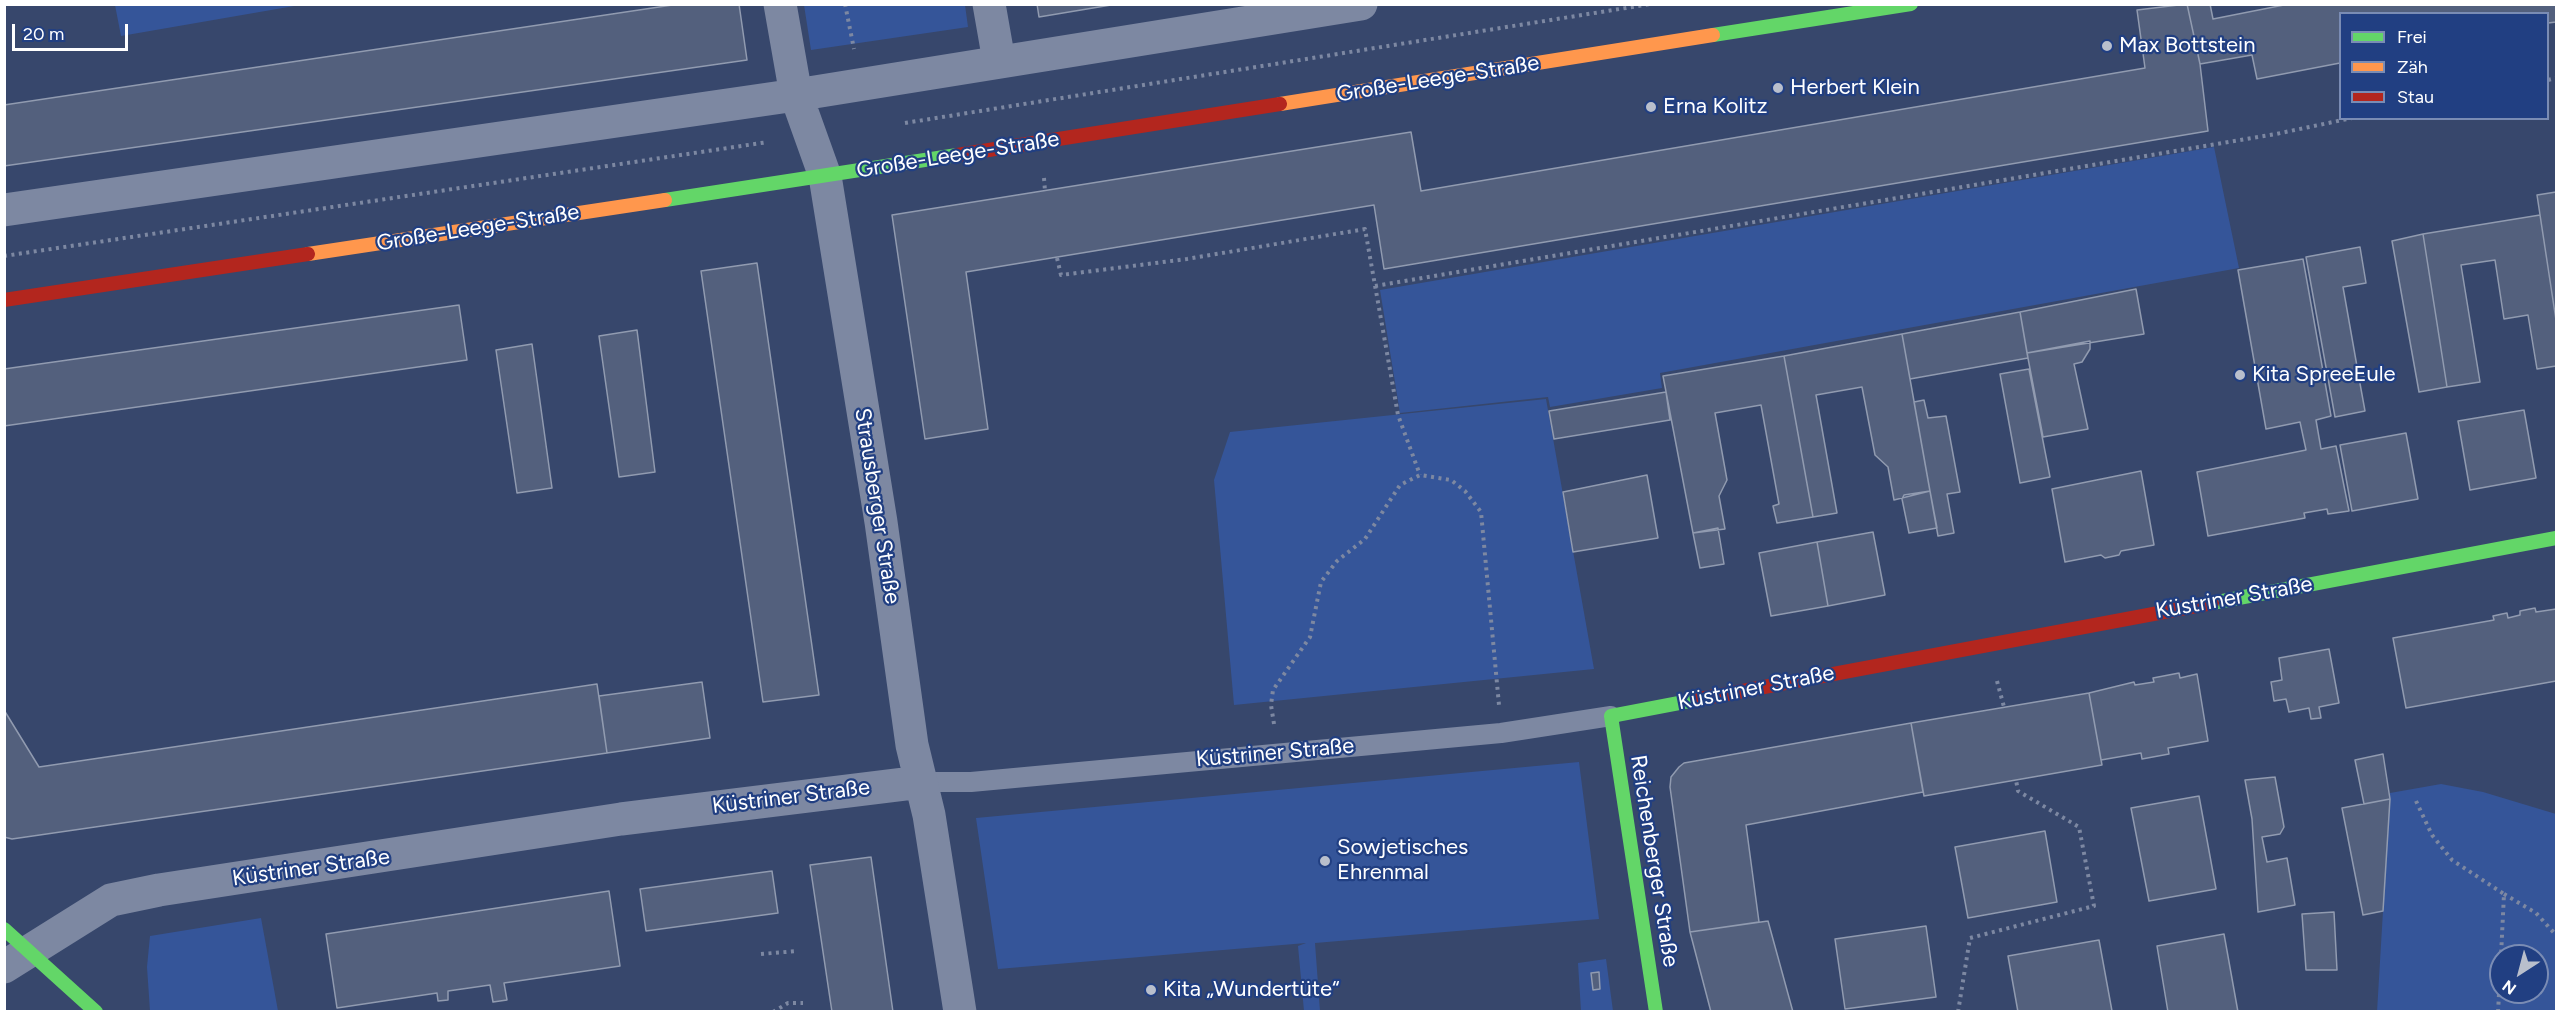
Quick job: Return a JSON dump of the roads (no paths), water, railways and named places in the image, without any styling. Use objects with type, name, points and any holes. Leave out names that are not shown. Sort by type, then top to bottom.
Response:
[{"type":"street","name":"Strausberger Straße","points":[[780,4],[796,95],[825,176],[881,522],[912,745],[929,815],[960,1011]]},
{"type":"street","points":[[989,4],[999,61]]},
{"type":"street","points":[[4,210],[796,95],[1361,4]]},
{"type":"street","name":"Große-Leege-Straße","points":[[4,300],[825,176],[1911,4]]},
{"type":"street","name":"Küstriner Straße","points":[[1611,716],[2556,538]]},
{"type":"street","name":"Reichenberger Straße","points":[[1611,716],[1656,1011]]},
{"type":"street","name":"Küstriner Straße","points":[[17,959],[111,900],[159,890],[621,819],[921,782]]},
{"type":"street","points":[[4,929],[17,959],[96,1011]]},
{"type":"lane","name":"Küstriner Straße","points":[[921,782],[971,782],[1501,733],[1611,716]]},
{"type":"place","name":"Max Bottstein","points":[[2107,46]]},
{"type":"place","name":"Herbert Klein","points":[[1778,88]]},
{"type":"place","name":"Erna Kolitz","points":[[1651,107]]},
{"type":"place","name":"Kita SpreeEule","points":[[2240,375]]},
{"type":"place","name":"Sowjetisches Ehrenmal","points":[[1325,861]]},
{"type":"place","name":"Kita „Wundertüte“","points":[[1151,990]]}]
